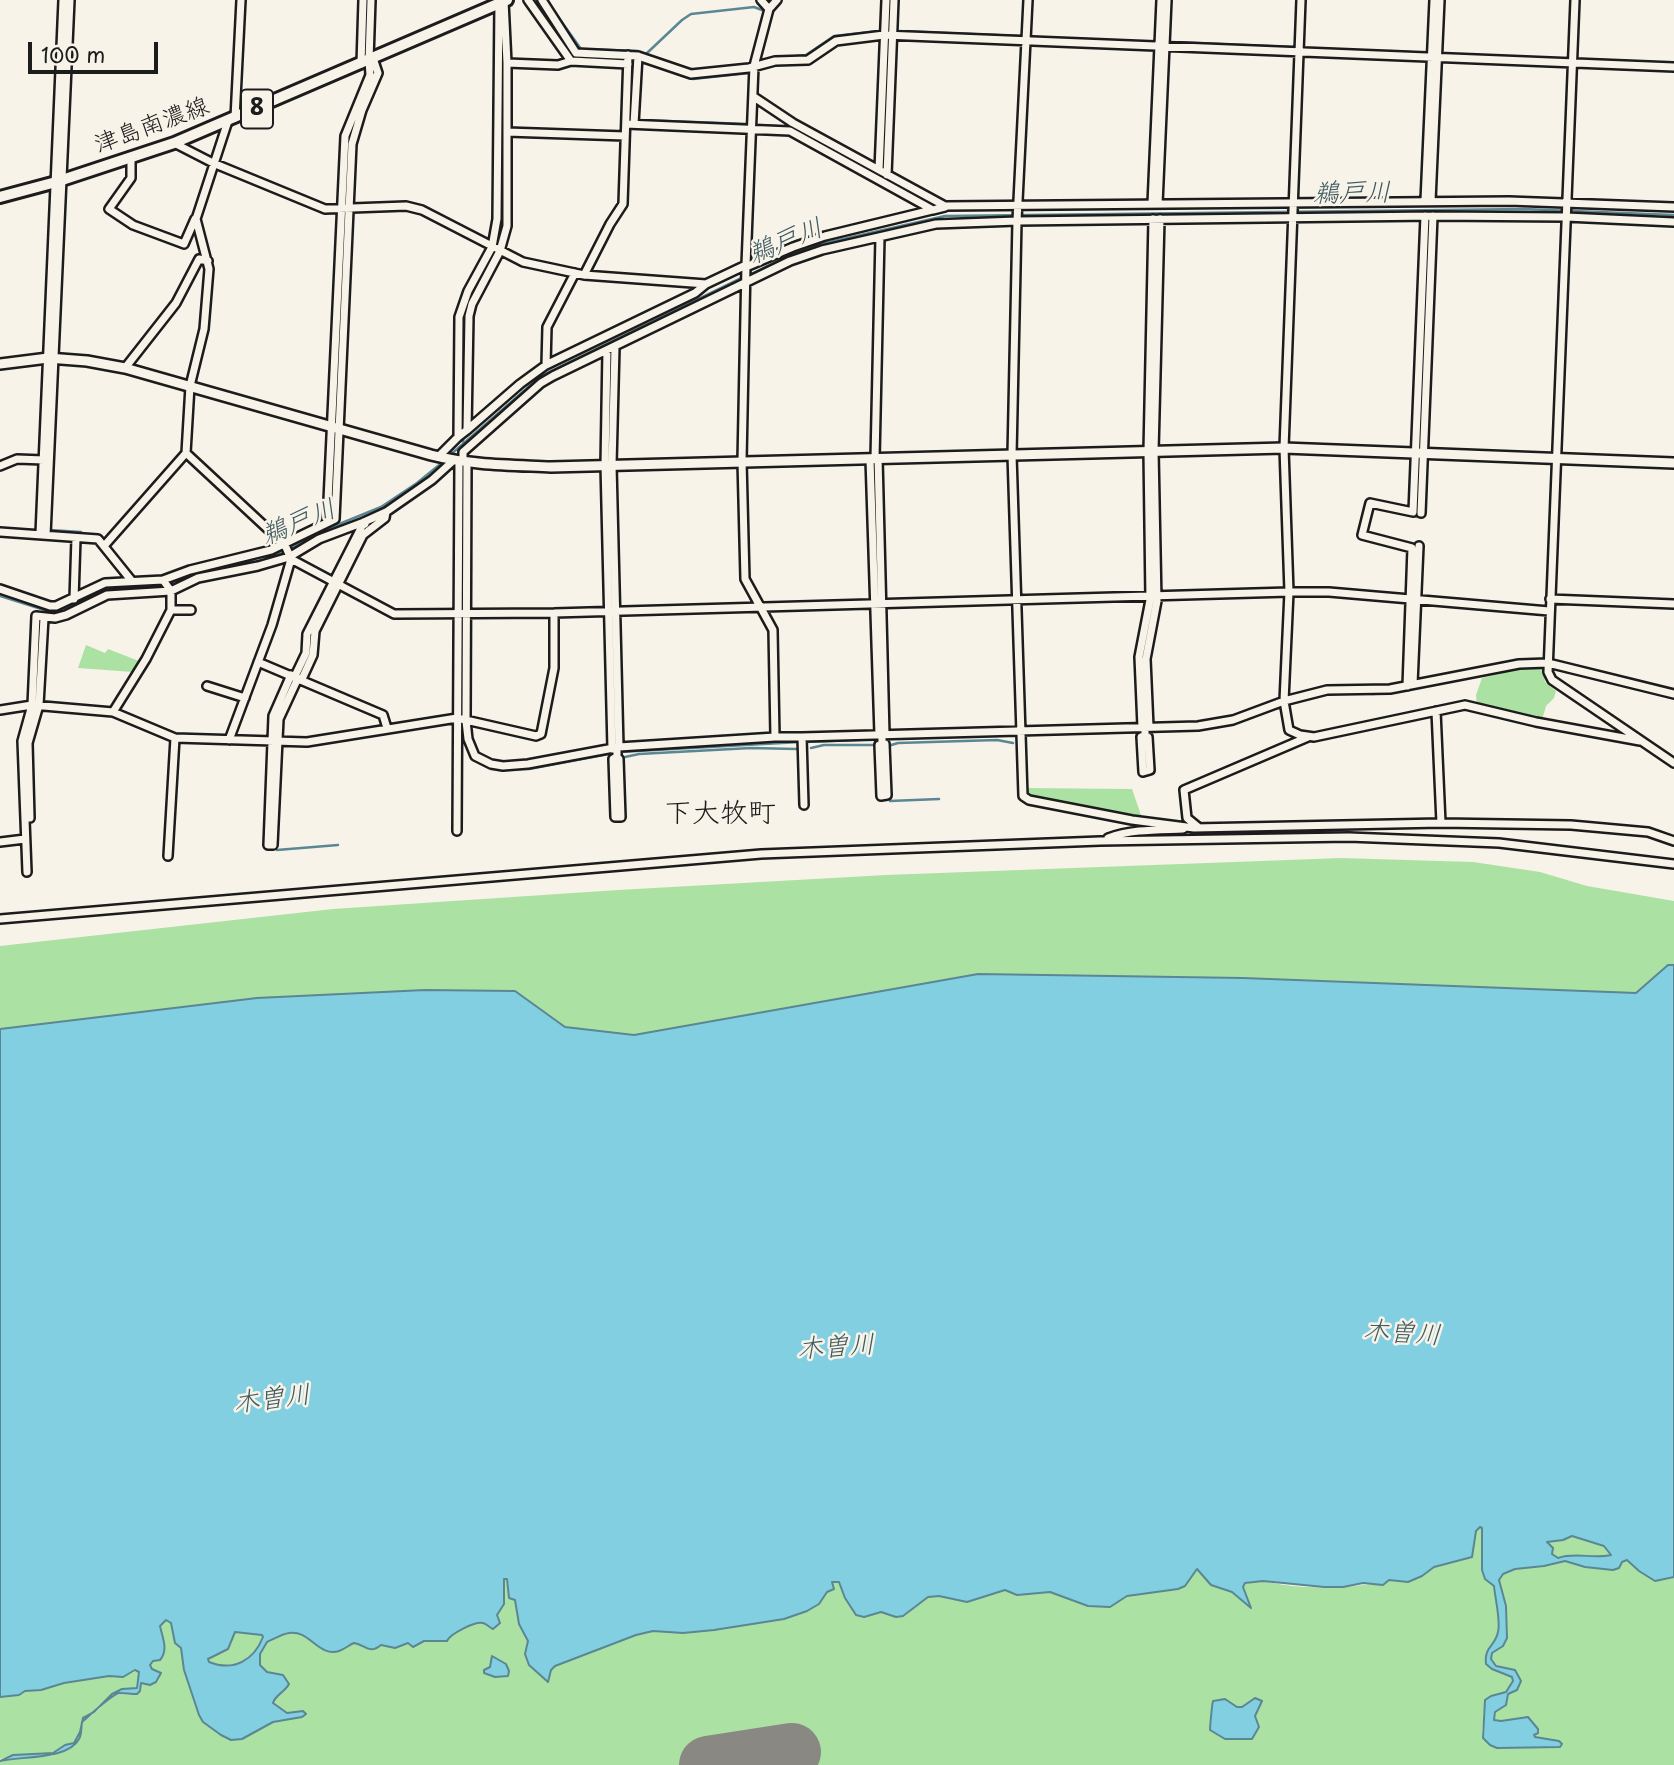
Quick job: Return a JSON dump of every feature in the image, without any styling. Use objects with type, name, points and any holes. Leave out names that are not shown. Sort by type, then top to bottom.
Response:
[{"type":"main road","name":"津島南濃線","points":[[0,197],[59,181],[174,143],[501,1]]},
{"type":"street","points":[[59,181],[63,0]]},
{"type":"street","points":[[43,535],[70,0]]},
{"type":"street","points":[[131,158],[131,178],[108,209],[133,225],[184,244],[196,219],[212,163],[232,120],[241,0]]},
{"type":"street","points":[[0,589],[50,606],[63,604],[105,583],[131,580],[167,585],[190,570],[288,553],[327,522],[335,429],[346,209],[345,136],[370,75],[363,0]]},
{"type":"street","points":[[368,61],[371,0]]},
{"type":"street","points":[[527,0],[571,61]]},
{"type":"street","points":[[542,0],[576,53],[638,56],[691,74],[775,61],[808,60],[836,41],[888,35],[1674,67]]},
{"type":"street","points":[[761,0],[769,9]]},
{"type":"street","points":[[775,737],[773,630],[745,579],[742,461],[754,66],[769,9],[777,0]]},
{"type":"street","points":[[886,0],[887,175]]},
{"type":"street","points":[[880,170],[888,35],[894,0]]},
{"type":"street","points":[[1028,0],[1017,219],[1012,455],[1021,789],[1023,796],[1029,800],[1132,820],[1198,828]]},
{"type":"street","points":[[1161,0],[1162,46]]},
{"type":"street","points":[[1155,204],[1162,46],[1167,0]]},
{"type":"street","points":[[1301,0],[1284,448],[1289,592],[1284,701],[1289,730],[1308,737]]},
{"type":"street","points":[[1428,201],[1434,0]]},
{"type":"street","points":[[1434,57],[1440,0]]},
{"type":"street","points":[[1574,0],[1548,672],[1552,680],[1674,763]]},
{"type":"street","points":[[467,430],[469,316],[472,304],[500,251],[506,226],[507,63],[501,1]]},
{"type":"street","points":[[458,437],[459,317],[468,291],[492,247],[496,219],[501,1]]},
{"type":"street","points":[[584,275],[623,204],[625,136],[630,124],[628,55]]},
{"type":"street","points":[[630,113],[638,56]]},
{"type":"street","points":[[507,63],[558,65],[571,61],[628,64]]},
{"type":"street","points":[[754,97],[793,123],[945,206]]},
{"type":"street","points":[[630,124],[790,131],[933,210]]},
{"type":"street","points":[[507,132],[625,136]]},
{"type":"street","points":[[174,143],[212,163],[325,209],[414,207],[523,262],[584,275],[706,284]]},
{"type":"street","points":[[439,457],[458,437],[546,365],[695,293],[706,284],[825,236],[945,206],[1428,201],[1674,207]]},
{"type":"street","points":[[1674,222],[1566,216],[1292,216],[1017,219],[936,224],[822,250],[790,261],[611,348],[541,383],[463,452],[459,461],[466,720],[471,749],[475,756],[491,764],[528,764],[616,748],[775,737],[1219,723],[1327,690],[1373,691],[1519,663],[1548,663],[1674,694]]},
{"type":"street","points":[[1421,513],[1420,452],[1429,216]]},
{"type":"street","points":[[104,546],[186,453],[190,387],[204,329],[208,261],[196,219]]},
{"type":"street","points":[[1145,736],[1146,659],[1154,597],[1151,451],[1156,219]]},
{"type":"street","points":[[880,237],[874,458],[882,735],[882,744],[879,745],[881,796],[887,795],[885,744],[882,744]]},
{"type":"street","points":[[125,368],[176,303],[200,259],[208,261]]},
{"type":"street","points":[[546,365],[547,327],[575,273]]},
{"type":"street","points":[[611,348],[609,465],[612,611],[621,817],[615,817],[613,759],[617,757]]},
{"type":"street","points":[[43,535],[44,460],[51,358]]},
{"type":"street","points":[[0,364],[51,358],[125,368],[439,457],[459,461],[542,466],[1284,448],[1674,463]]},
{"type":"street","points":[[1410,685],[1412,548],[1362,535],[1370,503],[1413,512],[1420,452]]},
{"type":"street","points":[[186,453],[288,553],[336,584],[394,614],[612,611],[1289,592],[1549,611]]},
{"type":"street","points":[[0,466],[17,459],[44,460]]},
{"type":"street","points":[[30,818],[28,743],[35,705],[44,618],[66,615],[107,595],[258,566],[386,512],[459,461]]},
{"type":"street","points":[[275,741],[268,845],[273,845],[275,741],[273,716],[297,677],[306,653],[307,634],[363,535],[385,518],[386,512]]},
{"type":"street","points":[[364,522],[369,530]]},
{"type":"street","points":[[336,584],[364,522]]},
{"type":"street","points":[[0,532],[99,540],[131,580]]},
{"type":"street","points":[[74,599],[76,538]]},
{"type":"street","points":[[1413,600],[1419,546]]},
{"type":"street","points":[[229,740],[272,625],[288,553]]},
{"type":"street","points":[[113,712],[146,659],[171,610],[167,585]]},
{"type":"street","points":[[1550,599],[1674,604]]},
{"type":"street","points":[[171,610],[191,610]]},
{"type":"street","points":[[0,710],[35,705],[113,712],[175,738],[307,742],[457,718],[536,736],[541,734],[554,668],[554,612]]},
{"type":"street","points":[[457,831],[457,718],[462,614]]},
{"type":"street","points":[[258,662],[383,715],[387,728]]},
{"type":"street","points":[[207,686],[245,698]]},
{"type":"street","points":[[27,872],[22,741],[35,705]]},
{"type":"street","points":[[1198,828],[1187,818],[1184,790],[1308,737],[1465,705],[1536,722],[1640,741]]},
{"type":"street","points":[[1436,711],[1441,824]]},
{"type":"street","points":[[802,737],[804,805]]},
{"type":"street","points":[[168,856],[175,738]]},
{"type":"street","points":[[1100,841],[1120,833],[1198,828],[1441,824],[1571,825],[1647,832],[1674,841]]},
{"type":"street","points":[[0,919],[761,855],[1100,841],[1362,838],[1499,843],[1674,864]]},
{"type":"street","points":[[0,842],[24,839]]},
{"type":"green space","points":[[86,645],[105,653],[108,649],[139,661],[133,672],[78,668]]},
{"type":"green space","points":[[1540,667],[1543,669],[1545,682],[1556,691],[1554,698],[1546,706],[1542,720],[1477,705],[1476,695],[1482,678]]},
{"type":"green space","points":[[1025,788],[1132,789],[1142,818],[1033,800],[1027,796]]},
{"type":"green space","points":[[1341,858],[1473,862],[1540,872],[1587,886],[1674,901],[1674,965],[1667,965],[1636,993],[1243,978],[977,974],[634,1035],[565,1027],[515,991],[425,990],[257,998],[0,1029],[0,946],[333,909],[618,890],[886,875]]},
{"type":"green space","points":[[1482,1528],[1482,1570],[1485,1579],[1494,1586],[1499,1622],[1497,1637],[1487,1654],[1486,1664],[1512,1677],[1513,1681],[1506,1692],[1485,1700],[1482,1733],[1487,1743],[1497,1748],[1557,1748],[1562,1744],[1559,1741],[1535,1737],[1539,1731],[1528,1717],[1494,1720],[1496,1711],[1506,1705],[1508,1694],[1517,1690],[1521,1681],[1515,1670],[1496,1666],[1491,1659],[1492,1653],[1503,1646],[1507,1638],[1506,1606],[1499,1580],[1503,1574],[1515,1569],[1565,1561],[1585,1567],[1613,1570],[1627,1560],[1655,1581],[1674,1577],[1674,1765],[0,1765],[0,1761],[23,1757],[52,1756],[72,1745],[52,1753],[0,1759],[0,1697],[19,1695],[25,1691],[41,1690],[64,1683],[109,1676],[123,1677],[139,1670],[137,1688],[112,1696],[83,1718],[81,1725],[111,1697],[137,1694],[141,1683],[152,1685],[158,1681],[161,1673],[150,1665],[153,1661],[160,1660],[164,1652],[160,1625],[166,1620],[171,1623],[175,1643],[181,1648],[184,1670],[199,1715],[203,1722],[231,1740],[242,1739],[273,1722],[306,1714],[303,1711],[287,1713],[273,1703],[289,1684],[283,1675],[267,1672],[260,1665],[260,1654],[267,1642],[284,1634],[294,1633],[333,1652],[354,1643],[373,1649],[381,1645],[395,1648],[408,1643],[413,1647],[424,1641],[447,1641],[458,1632],[479,1623],[493,1629],[500,1623],[497,1615],[504,1604],[503,1579],[507,1579],[509,1598],[515,1600],[519,1624],[528,1641],[525,1654],[529,1665],[547,1682],[555,1666],[636,1635],[653,1631],[683,1633],[714,1630],[784,1619],[807,1611],[819,1604],[827,1592],[834,1589],[832,1582],[839,1582],[856,1615],[864,1617],[881,1612],[896,1617],[904,1616],[928,1597],[939,1596],[967,1602],[1005,1590],[1017,1595],[1050,1592],[1088,1606],[1110,1607],[1127,1596],[1185,1586],[1197,1569],[1211,1585],[1232,1592],[1250,1607],[1242,1587],[1254,1582],[1345,1587],[1383,1585],[1389,1580],[1408,1582],[1434,1567],[1472,1557],[1476,1531]],"holes":[[[493,1656],[506,1664],[509,1671],[506,1677],[484,1673],[484,1670],[490,1667]],[[1255,1698],[1262,1701],[1255,1716],[1259,1728],[1252,1739],[1225,1739],[1210,1730],[1213,1700],[1225,1699],[1236,1707],[1242,1707]]]},
{"type":"green space","points":[[1572,1536],[1604,1546],[1611,1555],[1558,1558],[1551,1554],[1553,1548],[1547,1542]]},
{"type":"green space","points":[[235,1632],[263,1637],[254,1652],[242,1662],[227,1666],[209,1662],[208,1660],[231,1643]]},
{"type":"water","name":"木曽川","points":[[1668,965],[1674,965],[1674,1577],[1655,1581],[1627,1560],[1613,1570],[1585,1567],[1565,1561],[1515,1569],[1503,1574],[1499,1580],[1506,1606],[1507,1638],[1503,1646],[1492,1653],[1491,1659],[1496,1666],[1515,1670],[1521,1681],[1517,1690],[1508,1694],[1506,1705],[1495,1712],[1494,1720],[1528,1717],[1538,1729],[1535,1737],[1559,1741],[1562,1744],[1560,1747],[1497,1748],[1483,1738],[1485,1700],[1506,1692],[1513,1681],[1512,1677],[1486,1664],[1488,1650],[1497,1637],[1499,1622],[1494,1586],[1485,1579],[1482,1570],[1480,1527],[1476,1531],[1472,1557],[1434,1567],[1408,1582],[1389,1580],[1383,1585],[1363,1583],[1343,1587],[1263,1581],[1245,1583],[1243,1587],[1251,1608],[1232,1592],[1211,1585],[1197,1569],[1185,1586],[1127,1596],[1110,1607],[1088,1606],[1050,1592],[1017,1595],[1005,1590],[967,1602],[939,1596],[928,1597],[903,1616],[896,1617],[881,1612],[864,1617],[856,1615],[839,1582],[832,1582],[834,1589],[827,1592],[819,1604],[807,1611],[784,1619],[714,1630],[683,1633],[653,1631],[636,1635],[555,1666],[548,1682],[529,1665],[525,1654],[528,1641],[519,1624],[515,1600],[509,1598],[507,1579],[504,1579],[504,1604],[497,1615],[500,1623],[493,1629],[479,1623],[458,1632],[447,1641],[424,1641],[413,1647],[408,1643],[395,1648],[381,1645],[373,1649],[354,1643],[332,1652],[296,1633],[284,1634],[267,1642],[260,1654],[260,1665],[267,1672],[283,1675],[289,1684],[273,1703],[287,1713],[303,1711],[306,1714],[273,1722],[242,1739],[231,1740],[203,1722],[199,1715],[184,1670],[181,1648],[175,1643],[171,1623],[166,1620],[160,1626],[164,1643],[163,1656],[150,1665],[161,1673],[156,1682],[150,1685],[141,1683],[137,1694],[119,1693],[99,1707],[112,1694],[122,1689],[137,1688],[139,1672],[135,1670],[123,1677],[109,1676],[64,1683],[41,1690],[25,1691],[19,1695],[0,1697],[0,1029],[257,998],[425,990],[515,991],[565,1027],[634,1035],[978,974],[1243,978],[1636,993]],"holes":[[[1572,1536],[1604,1546],[1611,1555],[1558,1558],[1552,1554],[1553,1548],[1547,1542]],[[235,1632],[263,1637],[249,1658],[242,1662],[227,1666],[209,1662],[208,1659],[228,1649]]]},
{"type":"water","points":[[492,1656],[506,1664],[508,1676],[495,1677],[484,1673],[484,1670],[490,1667]]},
{"type":"water","points":[[1255,1698],[1262,1701],[1255,1716],[1259,1727],[1252,1739],[1225,1739],[1210,1730],[1213,1701],[1225,1699],[1237,1707],[1242,1707]]},
{"type":"water","points":[[82,1724],[79,1739],[65,1751],[43,1756],[0,1761],[13,1755],[53,1753],[74,1743]]},
{"type":"waterway","points":[[365,55],[367,0]]},
{"type":"waterway","points":[[534,0],[577,59]]},
{"type":"waterway","points":[[546,0],[581,49],[638,51]]},
{"type":"waterway","points":[[1569,56],[1571,0]]},
{"type":"waterway","points":[[646,54],[691,14],[754,7],[762,10]]},
{"type":"waterway","points":[[763,60],[806,55],[834,36],[880,31]]},
{"type":"waterway","points":[[898,31],[1020,36]]},
{"type":"waterway","points":[[1033,37],[1152,42]]},
{"type":"waterway","points":[[1171,42],[1296,45]]},
{"type":"waterway","points":[[1306,48],[1378,51]]},
{"type":"waterway","points":[[1390,51],[1426,53]]},
{"type":"waterway","points":[[503,54],[504,99]]},
{"type":"waterway","points":[[631,109],[633,61]]},
{"type":"waterway","points":[[644,62],[693,79],[749,73]]},
{"type":"waterway","points":[[884,169],[886,119]]},
{"type":"waterway","points":[[348,147],[355,120]]},
{"type":"waterway","points":[[638,120],[748,124]]},
{"type":"waterway","points":[[759,125],[790,127],[872,171]]},
{"type":"waterway","points":[[497,246],[504,176]]},
{"type":"waterway","points":[[881,176],[934,206]]},
{"type":"waterway","name":"鵜戸川","points":[[749,275],[792,254],[821,244],[945,216],[1524,209],[1674,215]]},
{"type":"waterway","points":[[1420,445],[1429,220]]},
{"type":"waterway","points":[[467,310],[495,252]]},
{"type":"waterway","name":"鵜戸川","points":[[449,456],[541,376],[743,277]]},
{"type":"waterway","points":[[463,428],[466,316]]},
{"type":"waterway","points":[[336,421],[339,347]]},
{"type":"waterway","points":[[738,455],[739,430]]},
{"type":"waterway","points":[[334,465],[335,436]]},
{"type":"waterway","name":"鵜戸川","points":[[463,439],[463,450]]},
{"type":"waterway","points":[[1401,513],[1417,517],[1419,460]]},
{"type":"waterway","name":"鵜戸川","points":[[0,596],[54,613],[106,590],[164,587],[196,573],[283,552],[332,527],[381,507],[444,461]]},
{"type":"waterway","points":[[738,469],[740,499]]},
{"type":"waterway","points":[[462,611],[463,470]]},
{"type":"waterway","points":[[50,530],[81,532],[81,535]]},
{"type":"waterway","points":[[78,579],[80,544]]},
{"type":"waterway","points":[[747,589],[752,602]]},
{"type":"waterway","points":[[758,611],[769,632],[770,646]]},
{"type":"waterway","points":[[462,618],[462,717]]},
{"type":"waterway","points":[[37,682],[40,620]]},
{"type":"waterway","points":[[310,646],[312,632]]},
{"type":"waterway","points":[[770,655],[771,702]]},
{"type":"waterway","points":[[302,669],[309,656]]},
{"type":"waterway","points":[[1553,668],[1587,676]]},
{"type":"waterway","points":[[1349,693],[1388,692]]},
{"type":"waterway","points":[[1321,695],[1339,693]]},
{"type":"waterway","points":[[1237,722],[1280,707]]},
{"type":"waterway","points":[[771,709],[771,730]]},
{"type":"waterway","points":[[0,714],[27,710]]},
{"type":"waterway","points":[[462,724],[464,742],[472,756]]},
{"type":"waterway","points":[[1209,728],[1227,724]]},
{"type":"waterway","points":[[1147,731],[1171,730]]},
{"type":"waterway","points":[[1023,735],[1142,732]]},
{"type":"waterway","points":[[884,739],[1017,735]]},
{"type":"waterway","points":[[805,742],[879,739]]},
{"type":"waterway","points":[[888,746],[898,743],[997,740],[1013,743]]},
{"type":"waterway","points":[[619,752],[800,742]]},
{"type":"waterway","points":[[811,748],[824,745],[873,745]]},
{"type":"waterway","points":[[625,757],[751,748],[796,749]]},
{"type":"waterway","points":[[504,769],[529,769],[614,753]]},
{"type":"waterway","points":[[890,801],[939,799]]},
{"type":"waterway","points":[[277,850],[338,845]]},
{"type":"runway","points":[[708,1765],[792,1752]]},
{"type":"district","name":"下大牧町","points":[[720,814]]}]
